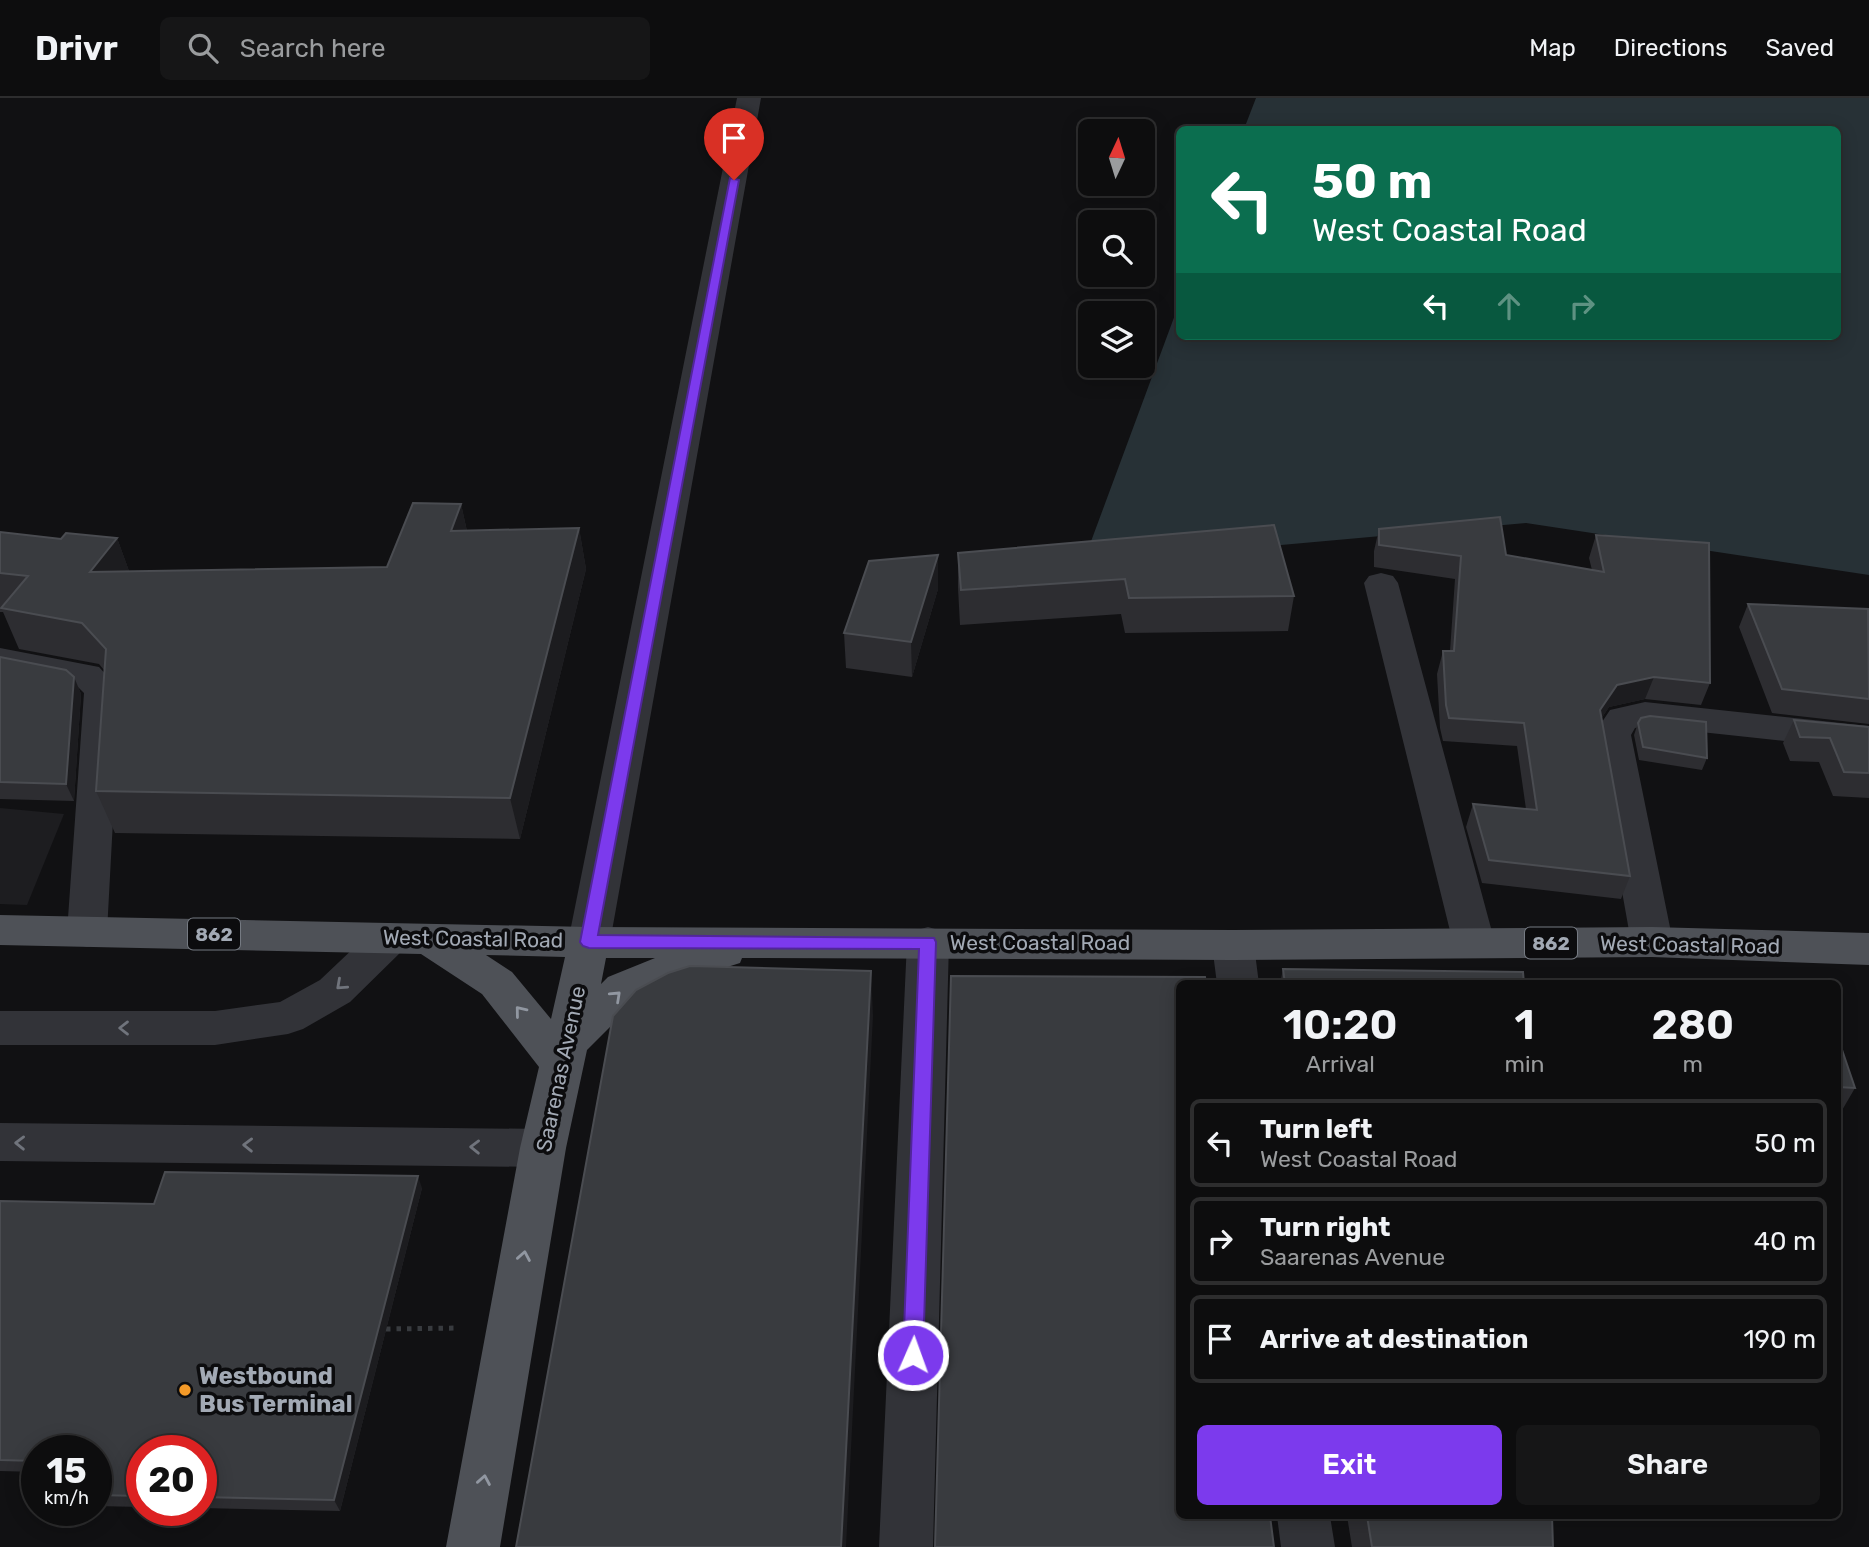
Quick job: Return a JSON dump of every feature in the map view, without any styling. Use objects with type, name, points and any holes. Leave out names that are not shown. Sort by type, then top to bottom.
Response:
[{"type":"main road","name":"West Coastal Road","points":[[0,930],[589,942],[928,942],[1236,964],[1474,943],[1653,942],[1869,949]]},
{"type":"main road","points":[[409,938],[497,983],[564,1054],[623,988],[759,941]]},
{"type":"main road","name":"Saarenas Avenue","points":[[472,1547],[544,1148],[589,942]]},
{"type":"street","name":"Saarenas Avenue","points":[[589,942],[749,98]]},
{"type":"street","points":[[1381,583],[1474,943]]},
{"type":"street","points":[[0,659],[86,674],[102,690],[87,932]]},
{"type":"street","points":[[1653,942],[1612,734],[1623,719],[1645,714],[1869,738]]},
{"type":"street","points":[[0,1028],[215,1028],[288,1017],[335,991],[409,938]]},
{"type":"street","points":[[906,1547],[928,942]]},
{"type":"street","points":[[0,1142],[544,1148]]},
{"type":"street","points":[[1304,1519],[1308,1547]]},
{"type":"path","points":[[386,1329],[511,1328]]},
{"type":"shaded area","points":[[1256,98],[1869,98],[1869,575],[1526,523],[1083,563],[1152,378],[1155,378],[1155,369],[1176,312],[1176,340],[1841,340],[1841,126],[1245,126]]},
{"type":"shaded area","points":[[0,808],[64,814],[27,905],[0,904]]},
{"type":"building","points":[[413,503],[461,504],[451,531],[579,528],[510,798],[96,791],[106,649],[82,623],[1,608],[28,576],[0,573],[0,532],[61,539],[66,533],[117,538],[90,572],[387,567]]},
{"type":"building","points":[[1500,517],[1506,555],[1604,572],[1596,535],[1709,543],[1710,683],[1654,677],[1617,685],[1600,710],[1630,876],[1489,860],[1473,804],[1537,810],[1524,723],[1449,718],[1443,651],[1454,651],[1461,556],[1379,545],[1379,529]]},
{"type":"building","points":[[1274,525],[1294,596],[1129,598],[1125,579],[961,590],[958,553]]},
{"type":"building","points":[[938,555],[911,642],[844,633],[869,561]]},
{"type":"building","points":[[1748,604],[1868,609],[1869,699],[1782,689]]},
{"type":"building","points":[[0,657],[66,670],[74,677],[66,784],[0,782]]},
{"type":"building","points":[[1650,716],[1706,722],[1707,758],[1643,747],[1638,723],[1641,718]]},
{"type":"building","points":[[1794,720],[1869,727],[1869,773],[1844,772],[1830,738],[1800,737]]},
{"type":"building","points":[[690,966],[871,971],[841,1547],[516,1547],[613,1016],[636,990],[668,973]]},
{"type":"building","points":[[1283,969],[1523,972],[1524,980],[1284,980]]},
{"type":"building","points":[[951,976],[1205,977],[1205,980],[1176,980],[1176,1519],[1270,1519],[1274,1547],[935,1547]]},
{"type":"building","points":[[1841,1047],[1855,1088],[1841,1087]]},
{"type":"building","name":"Westbound Bus Terminal","points":[[165,1172],[418,1176],[334,1500],[217,1497],[217,1435],[126,1435],[126,1496],[112,1495],[112,1435],[21,1435],[21,1461],[0,1460],[0,1201],[154,1204]]},
{"type":"building","points":[[1367,1519],[1552,1519],[1553,1547],[1372,1547]]},
{"type":"place","name":"Westbound Bus Terminal","points":[[185,1390]]},
{"type":"route","points":[[734,180],[589,942],[928,942],[913,1355]]}]
